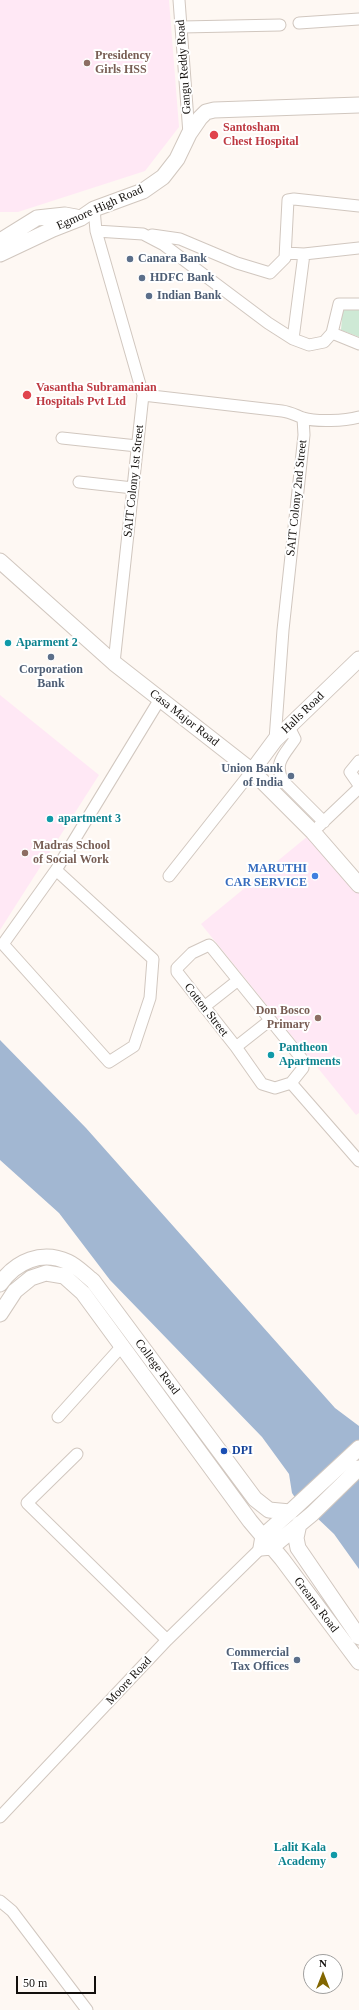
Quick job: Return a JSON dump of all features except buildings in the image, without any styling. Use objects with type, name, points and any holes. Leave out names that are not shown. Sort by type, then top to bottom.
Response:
[{"type":"main road","name":"Egmore High Road","points":[[0,254],[53,228],[81,218],[94,209],[143,191],[163,177],[177,160],[189,134],[206,112],[214,110],[359,106]]},
{"type":"main road","points":[[0,241],[37,218],[65,215],[81,218]]},
{"type":"main road","name":"Casa Major Road","points":[[0,561],[6,572],[114,663],[248,767],[268,787],[318,827],[359,885]]},
{"type":"main road","name":"Halls Road","points":[[248,767],[359,659]]},
{"type":"main road","points":[[268,787],[266,759],[273,742]]},
{"type":"main road","name":"College Road","points":[[0,1284],[23,1261],[45,1256],[68,1262],[93,1281],[255,1499],[269,1510],[295,1507]]},
{"type":"main road","name":"College Road","points":[[0,1314],[15,1291],[31,1278],[46,1273],[64,1276],[83,1293],[250,1521],[265,1544]]},
{"type":"main road","points":[[265,1544],[295,1507],[359,1448]]},
{"type":"main road","points":[[265,1544],[299,1524],[312,1514],[359,1468]]},
{"type":"main road","name":"Greams Road","points":[[299,1524],[296,1538],[298,1548],[359,1637]]},
{"type":"main road","name":"Greams Road","points":[[265,1544],[359,1662]]},
{"type":"street","name":"Gangu Reddy Road","points":[[179,0],[189,134]]},
{"type":"street","points":[[299,23],[359,19]]},
{"type":"street","points":[[182,27],[280,25]]},
{"type":"street","points":[[96,231],[143,234],[180,239],[237,264],[270,273],[285,258],[288,200],[294,199],[359,206]]},
{"type":"street","name":"SAIT Colony 1st Street","points":[[94,209],[96,231],[143,395],[114,663]]},
{"type":"street","points":[[143,234],[164,245],[268,324],[309,345],[324,342],[332,332],[339,304],[359,304]]},
{"type":"street","points":[[286,253],[304,254],[359,248]]},
{"type":"street","points":[[293,338],[304,254]]},
{"type":"street","points":[[332,332],[359,344]]},
{"type":"street","name":"SAIT Colony 2nd Street","points":[[143,395],[293,412],[303,418],[304,435],[283,630],[273,742]]},
{"type":"street","points":[[303,418],[346,421],[359,418]]},
{"type":"street","points":[[62,438],[137,446]]},
{"type":"street","points":[[79,482],[133,488]]},
{"type":"street","points":[[56,870],[153,959],[150,998],[134,1046],[109,1062],[3,944],[56,870],[160,699]]},
{"type":"street","points":[[289,727],[295,740],[278,762],[279,774],[318,827],[359,786],[350,772],[359,761]]},
{"type":"street","points":[[169,876],[248,767]]},
{"type":"street","name":"Cotton Street","points":[[209,945],[238,981],[303,1063],[303,1068],[290,1083],[275,1088],[265,1087],[236,1047],[177,972],[177,968],[192,953],[209,945]]},
{"type":"street","points":[[204,1007],[238,981]]},
{"type":"street","points":[[236,1047],[269,1021]]},
{"type":"street","points":[[290,1083],[359,1161]]},
{"type":"street","points":[[58,1417],[122,1346]]},
{"type":"street","points":[[77,1454],[27,1503],[167,1640]]},
{"type":"street","name":"Moore Road","points":[[0,1817],[167,1640],[265,1544]]},
{"type":"street","points":[[0,1901],[12,1911],[87,2010]]},
{"type":"shaded area","name":"Presidency Girls HSS","points":[[0,0],[169,0],[179,127],[145,171],[18,212],[0,212]]},
{"type":"shaded area","name":"Madras School of Social Work","points":[[0,695],[99,775],[0,930]]},
{"type":"shaded area","name":"Don Bosco Primary","points":[[314,831],[359,886],[359,1113],[356,1115],[201,924]]},
{"type":"green space","points":[[343,304],[359,305],[359,337],[341,330]]},
{"type":"water","points":[[0,1040],[86,1128],[335,1408],[359,1426],[359,1569],[334,1534],[294,1496],[292,1493],[289,1474],[262,1437],[110,1280],[59,1213],[0,1160]]},
{"type":"place","name":"Presidency Girls HSS","points":[[87,63]]},
{"type":"place","name":"Santosham Chest Hospital","points":[[214,135]]},
{"type":"place","name":"Canara Bank","points":[[130,259]]},
{"type":"place","name":"HDFC Bank","points":[[142,278]]},
{"type":"place","name":"Indian Bank","points":[[149,296]]},
{"type":"place","name":"Vasantha Subramanian Hospitals Pvt Ltd","points":[[27,395]]},
{"type":"place","name":"Aparment 2","points":[[8,643]]},
{"type":"place","name":"Corporation Bank","points":[[51,657]]},
{"type":"place","name":"Union Bank of India","points":[[291,776]]},
{"type":"place","name":"apartment 3","points":[[50,819]]},
{"type":"place","name":"Madras School of Social Work","points":[[25,853]]},
{"type":"place","name":"MARUTHI CAR SERVICE","points":[[315,876]]},
{"type":"place","name":"Don Bosco Primary","points":[[318,1018]]},
{"type":"place","name":"Pantheon Apartments","points":[[271,1055]]},
{"type":"place","name":"DPI","points":[[224,1451]]},
{"type":"place","name":"Commercial Tax Offices","points":[[297,1660]]},
{"type":"place","name":"Lalit Kala Academy","points":[[334,1855]]}]
